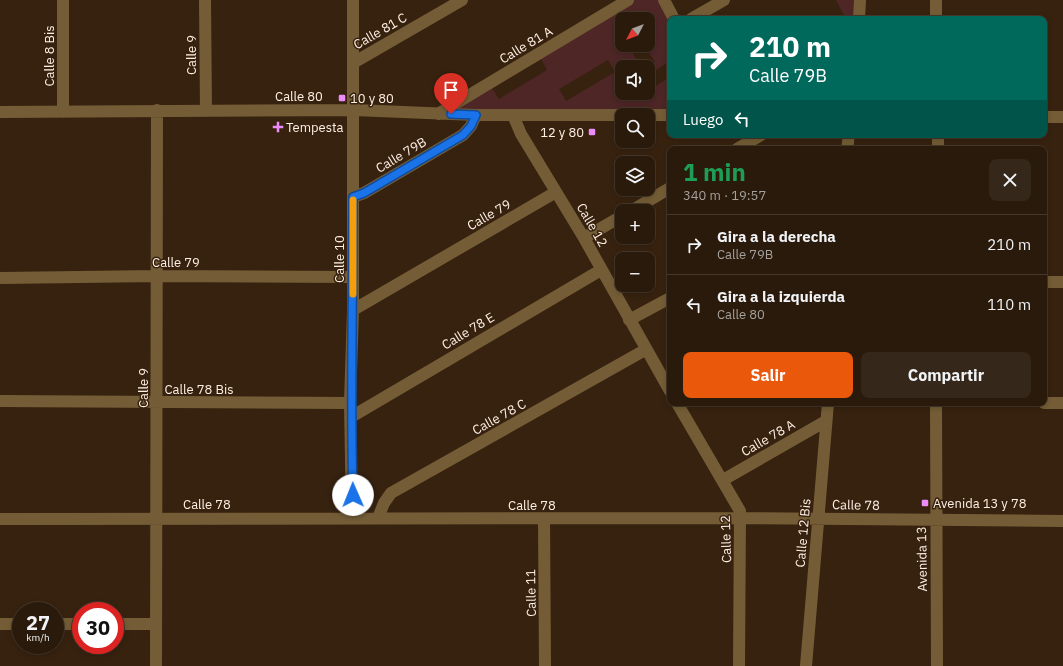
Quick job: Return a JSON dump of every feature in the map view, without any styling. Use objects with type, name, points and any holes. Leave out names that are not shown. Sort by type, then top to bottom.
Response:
[{"type":"street","name":"Calle 8 Bis","points":[[63,0],[63,112]]},
{"type":"street","name":"Calle 9","points":[[205,0],[206,110]]},
{"type":"street","name":"Calle 10","points":[[352,518],[350,403],[353,310],[353,0]]},
{"type":"street","name":"Calle 81 C","points":[[353,63],[462,0]]},
{"type":"street","name":"Calle 81 A","points":[[438,114],[628,0]]},
{"type":"street","points":[[664,0],[672,16]]},
{"type":"street","points":[[697,16],[724,0]]},
{"type":"street","points":[[859,16],[860,0]]},
{"type":"street","points":[[936,0],[936,16]]},
{"type":"street","name":"Calle 9","points":[[156,666],[157,110]]},
{"type":"street","name":"Calle 80","points":[[0,112],[354,110],[476,115],[667,115]]},
{"type":"street","name":"Calle 79B","points":[[353,197],[364,193],[463,135],[471,126],[476,115]]},
{"type":"street","name":"Calle 12","points":[[513,115],[521,134],[584,238],[645,350],[667,386]]},
{"type":"street","points":[[1047,117],[1063,117]]},
{"type":"street","points":[[742,146],[755,138]]},
{"type":"street","points":[[643,204],[667,190]]},
{"type":"street","name":"Calle 79","points":[[353,310],[556,192]]},
{"type":"street","points":[[584,238],[615,220]]},
{"type":"street","name":"Calle 78 E","points":[[351,417],[601,270]]},
{"type":"street","name":"Calle 79","points":[[0,278],[157,276],[352,277]]},
{"type":"street","points":[[1047,282],[1063,282]]},
{"type":"street","points":[[630,320],[667,300]]},
{"type":"street","name":"Calle 78 C","points":[[378,518],[384,502],[392,493],[645,350]]},
{"type":"street","name":"Calle 78 Bis","points":[[0,401],[350,403]]},
{"type":"street","points":[[1047,403],[1063,403]]},
{"type":"street","name":"Calle 12","points":[[679,406],[740,511],[739,666]]},
{"type":"street","name":"Calle 12 Bis","points":[[806,666],[828,406]]},
{"type":"street","name":"Avenida 13","points":[[936,406],[935,520],[937,666]]},
{"type":"street","name":"Calle 78 A","points":[[723,480],[826,421]]},
{"type":"street","name":"Calle 78","points":[[0,519],[741,518],[1063,521]]},
{"type":"street","name":"Calle 11","points":[[544,519],[545,666]]},
{"type":"street","points":[[0,624],[12,624]]},
{"type":"street","points":[[124,624],[156,624]]},
{"type":"shaded area","points":[[628,0],[664,0],[669,16],[667,16],[667,63],[655,71],[655,60],[649,52],[655,52],[655,12],[615,12],[615,52],[632,52],[637,60],[615,60],[615,72],[615,100],[655,100],[655,87],[667,79],[667,115],[655,115],[655,108],[615,108],[615,115],[438,114]],"holes":[[[541,59],[547,70],[499,99],[492,88]],[[608,60],[615,72],[566,101],[559,89]]]},
{"type":"shaded area","points":[[836,0],[858,0],[857,16],[844,16]]},
{"type":"slow traffic","points":[[353,200],[353,294]]},
{"type":"place","name":"10 y 80","points":[[342,98]]},
{"type":"place","name":"Tempesta","points":[[278,127]]},
{"type":"place","name":"12 y 80","points":[[592,132]]},
{"type":"place","name":"Avenida 13 y 78","points":[[925,503]]},
{"type":"route","points":[[353,495],[350,403],[353,310],[353,197],[364,193],[463,135],[471,126],[476,115],[451,114]]}]
